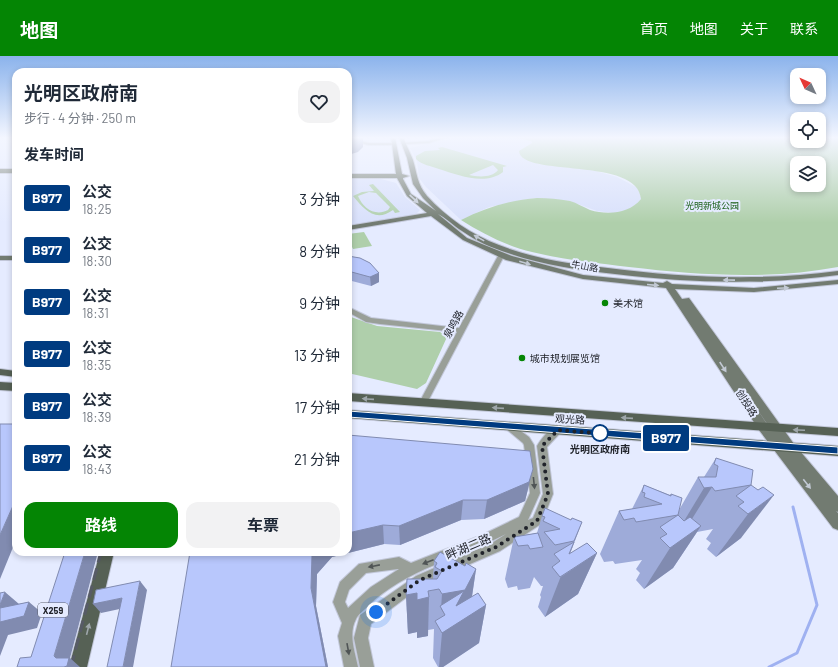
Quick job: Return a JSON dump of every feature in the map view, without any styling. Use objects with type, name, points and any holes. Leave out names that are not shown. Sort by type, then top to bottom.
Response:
[{"type":"main road","points":[[0,372],[12,374]]},
{"type":"main road","points":[[0,386],[12,387]]},
{"type":"main road","name":"观光路","points":[[352,397],[763,428],[838,432]]},
{"type":"main road","name":"观光路","points":[[352,414],[838,451]]},
{"type":"main road","points":[[78,667],[106,556]]},
{"type":"street","name":"牛山路","points":[[398,166],[403,185],[409,195],[431,214],[465,239],[501,256],[535,266],[583,277],[670,281],[754,281],[815,277],[838,273]]},
{"type":"street","name":"牛山路","points":[[411,166],[418,190],[442,212],[473,235],[496,247],[514,253],[580,267],[670,281],[754,290],[788,288],[838,282]]},
{"type":"street","points":[[352,175],[376,175],[399,172]]},
{"type":"street","points":[[376,175],[399,172],[413,175]]},
{"type":"street","points":[[0,173],[12,173]]},
{"type":"street","points":[[376,175],[393,178],[403,185]]},
{"type":"street","points":[[352,227],[442,212]]},
{"type":"street","points":[[0,255],[12,255]]},
{"type":"street","name":"泉鸣路","points":[[423,403],[501,256]]},
{"type":"street","points":[[0,258],[12,258]]},
{"type":"street","name":"创投路","points":[[670,281],[763,428],[838,524]]},
{"type":"street","name":"创投路","points":[[670,281],[790,447],[838,506]]},
{"type":"street","points":[[352,311],[369,320],[380,322],[462,330]]},
{"type":"street","name":"畔湖二路","points":[[351,667],[345,636],[350,615],[375,591],[411,569],[486,540],[523,520],[535,493],[529,445],[526,440],[508,426]]},
{"type":"street","name":"畔湖二路","points":[[367,667],[361,638],[365,620],[420,580],[496,547],[537,521],[548,494],[542,446],[558,430]]},
{"type":"street","points":[[348,624],[339,602],[344,586],[363,568],[399,563],[411,569]]},
{"type":"shaded area","points":[[418,166],[552,166],[592,170],[617,177],[636,187],[640,193],[641,199],[636,205],[625,211],[613,213],[597,211],[578,204],[536,198],[489,207],[461,220],[426,187],[419,178]]},
{"type":"shaded area","points":[[352,179],[381,179],[396,183],[405,197],[420,210],[415,215],[352,225]]},
{"type":"green space","points":[[429,166],[492,166],[469,175],[481,176],[489,176],[495,173],[498,170],[494,166],[507,166],[503,167],[503,172],[488,178],[471,178]]},
{"type":"green space","name":"光明新城公园","points":[[548,166],[790,166],[790,192],[826,192],[826,166],[838,166],[838,267],[786,274],[734,275],[655,270],[593,263],[544,255],[513,246],[495,239],[461,220],[498,205],[527,199],[541,198],[566,200],[590,210],[610,213],[630,208],[641,199],[635,186],[621,177],[602,172]]},
{"type":"green space","points":[[373,184],[400,212],[395,213],[393,210],[387,214],[375,215],[361,206],[353,196],[362,192],[374,191],[369,185]],"holes":[[[369,192],[376,193],[390,207],[388,210],[383,212],[374,212],[366,208],[358,196]]]},
{"type":"green space","points":[[364,232],[372,246],[353,249],[352,234]]},
{"type":"green space","points":[[352,317],[377,326],[440,332],[447,337],[426,383],[417,389],[352,374]]},
{"type":"building","points":[[352,257],[360,258],[370,263],[379,273],[370,277],[352,272]]},
{"type":"building","points":[[0,424],[12,424],[12,508],[0,535]]},
{"type":"building","points":[[352,435],[530,451],[533,469],[529,482],[487,500],[463,500],[399,526],[383,525],[352,532]]},
{"type":"building","points":[[716,458],[753,470],[751,485],[715,491],[712,487],[704,488],[698,477],[716,477],[718,466],[714,464]]},
{"type":"building","points":[[644,485],[671,496],[671,494],[682,498],[678,515],[636,522],[634,518],[624,520],[619,511],[662,504],[644,497],[645,493],[642,492]]},
{"type":"building","points":[[751,485],[758,490],[763,487],[774,495],[748,514],[738,506],[744,502],[736,496]]},
{"type":"building","points":[[545,508],[571,520],[572,518],[582,522],[574,541],[555,545],[544,532],[560,529],[543,521],[545,517],[542,516]]},
{"type":"building","points":[[678,515],[684,521],[690,517],[701,526],[670,548],[660,538],[667,534],[660,527]]},
{"type":"building","points":[[538,533],[543,547],[530,549],[528,545],[518,546],[514,537]]},
{"type":"building","points":[[574,542],[569,554],[587,543],[597,553],[560,577],[552,567],[560,561],[554,554]]},
{"type":"building","points":[[440,552],[465,566],[466,563],[476,569],[465,590],[442,594],[439,589],[428,591],[429,597],[417,600],[417,593],[406,595],[407,579],[437,579],[442,571],[435,567],[437,563],[434,561]]},
{"type":"building","points":[[64,556],[84,556],[54,656],[56,658],[69,658],[67,666],[17,667],[20,658],[31,657]]},
{"type":"building","points":[[189,556],[312,556],[311,588],[326,667],[171,667]]},
{"type":"building","points":[[140,581],[123,667],[107,667],[122,598],[93,604],[96,590]]},
{"type":"building","points":[[464,591],[456,606],[478,593],[486,605],[442,633],[435,621],[445,615],[440,606]]},
{"type":"building","points":[[5,592],[0,605],[0,593]]},
{"type":"building","points":[[29,602],[24,616],[0,622],[0,608]]},
{"type":"waterway","points":[[769,667],[797,653],[817,605],[793,507]]},
{"type":"railway","points":[[71,667],[100,556]]},
{"type":"bus line","name":"B977","points":[[352,414],[838,451]]},
{"type":"place","name":"美术馆","points":[[605,303]]},
{"type":"place","name":"城市规划展览馆","points":[[522,358]]},
{"type":"place","name":"光明区政府南","points":[[600,433]]},
{"type":"route","points":[[376,612],[420,580],[496,547],[537,521],[548,494],[542,446],[550,436],[558,430],[605,434],[600,433]]}]
